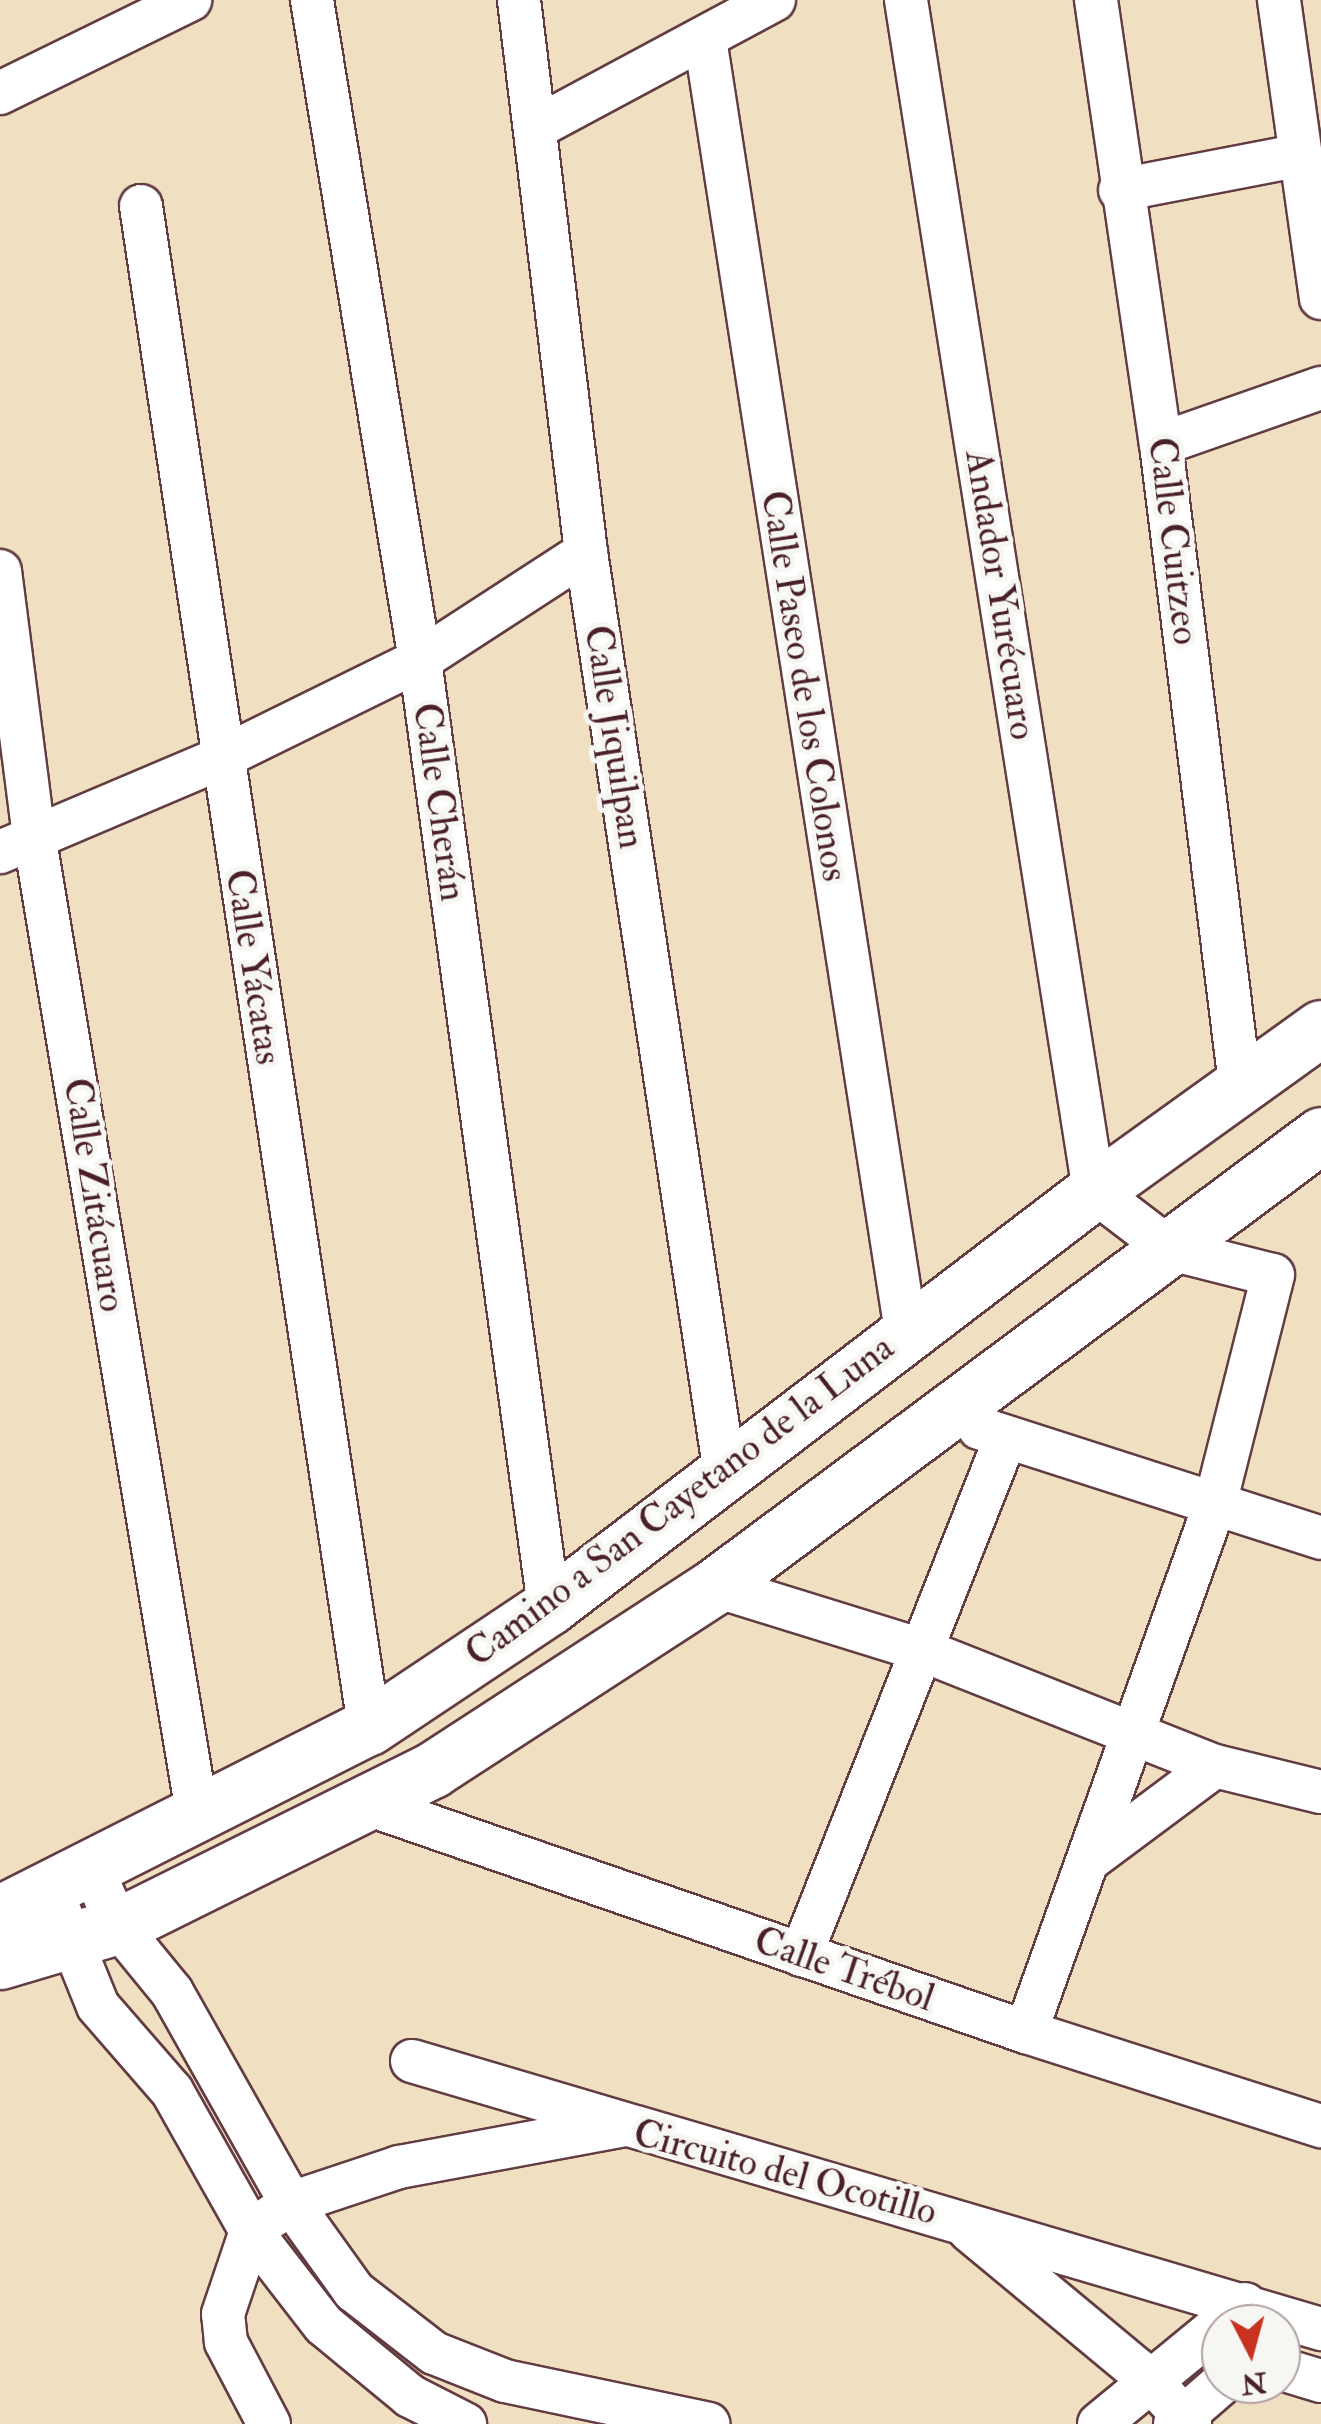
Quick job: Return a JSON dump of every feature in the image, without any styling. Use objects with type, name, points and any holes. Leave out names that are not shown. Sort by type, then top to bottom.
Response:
[{"type":"street","points":[[0,92],[190,0]]},
{"type":"street","name":"Calle Cherán","points":[[312,0],[420,660],[549,1606]]},
{"type":"street","name":"Calle Jiquilpan","points":[[518,0],[537,127],[586,552],[724,1473]]},
{"type":"street","points":[[537,127],[774,0]]},
{"type":"street","name":"Andador Yurécuaro","points":[[906,0],[1094,1190]]},
{"type":"street","name":"Calle Cuitzeo","points":[[1096,0],[1120,190],[1161,444],[1240,1084]]},
{"type":"street","points":[[1279,0],[1296,156],[1321,298]]},
{"type":"street","name":"Calle Paseo de los Colonos","points":[[705,39],[906,1332]]},
{"type":"street","points":[[1120,190],[1296,156]]},
{"type":"street","name":"Calle Yácatas","points":[[141,206],[370,1727]]},
{"type":"street","points":[[1161,444],[1321,388]]},
{"type":"street","points":[[17,844],[222,758],[420,660],[586,552]]},
{"type":"street","name":"Calle Zitácuaro","points":[[0,571],[17,844],[198,1818]]},
{"type":"street","name":"Camino a San Cayetano de la Luna","points":[[0,1911],[198,1818],[370,1727],[549,1606],[1094,1190],[1321,1028]]},
{"type":"street","name":"Camino a San Cayetano de la Luna","points":[[0,1961],[96,1935],[370,1806],[715,1586],[946,1418],[1321,1135]]},
{"type":"street","points":[[1026,2032],[1093,1857],[1215,1504],[1273,1274],[1170,1249],[1094,1190]]},
{"type":"street","points":[[946,1418],[1321,1538]]},
{"type":"street","points":[[800,1954],[1006,1437]]},
{"type":"street","points":[[715,1586],[920,1648],[1136,1730],[1215,1766],[1321,1792]]},
{"type":"street","points":[[1093,1857],[1215,1766]]},
{"type":"street","name":"Calle Trébol","points":[[370,1806],[1026,2032],[1321,2126]]},
{"type":"street","points":[[71,1878],[96,1935],[172,1992],[291,2203],[354,2291],[434,2353],[505,2381],[710,2424]]},
{"type":"street","points":[[96,1935],[84,1981],[117,2035],[172,2092],[250,2230],[324,2325],[410,2396],[465,2424]]},
{"type":"street","points":[[117,2035],[172,1992]]},
{"type":"street","points":[[412,2061],[630,2124]]},
{"type":"street","name":"Circuito del Ocotillo","points":[[250,2230],[291,2203],[398,2168],[630,2124],[1245,2304]]},
{"type":"street","points":[[955,2219],[1152,2382],[1183,2421],[1201,2403]]},
{"type":"street","points":[[250,2230],[223,2314],[238,2370],[270,2424]]},
{"type":"street","points":[[1099,2424],[1201,2341]]}]
